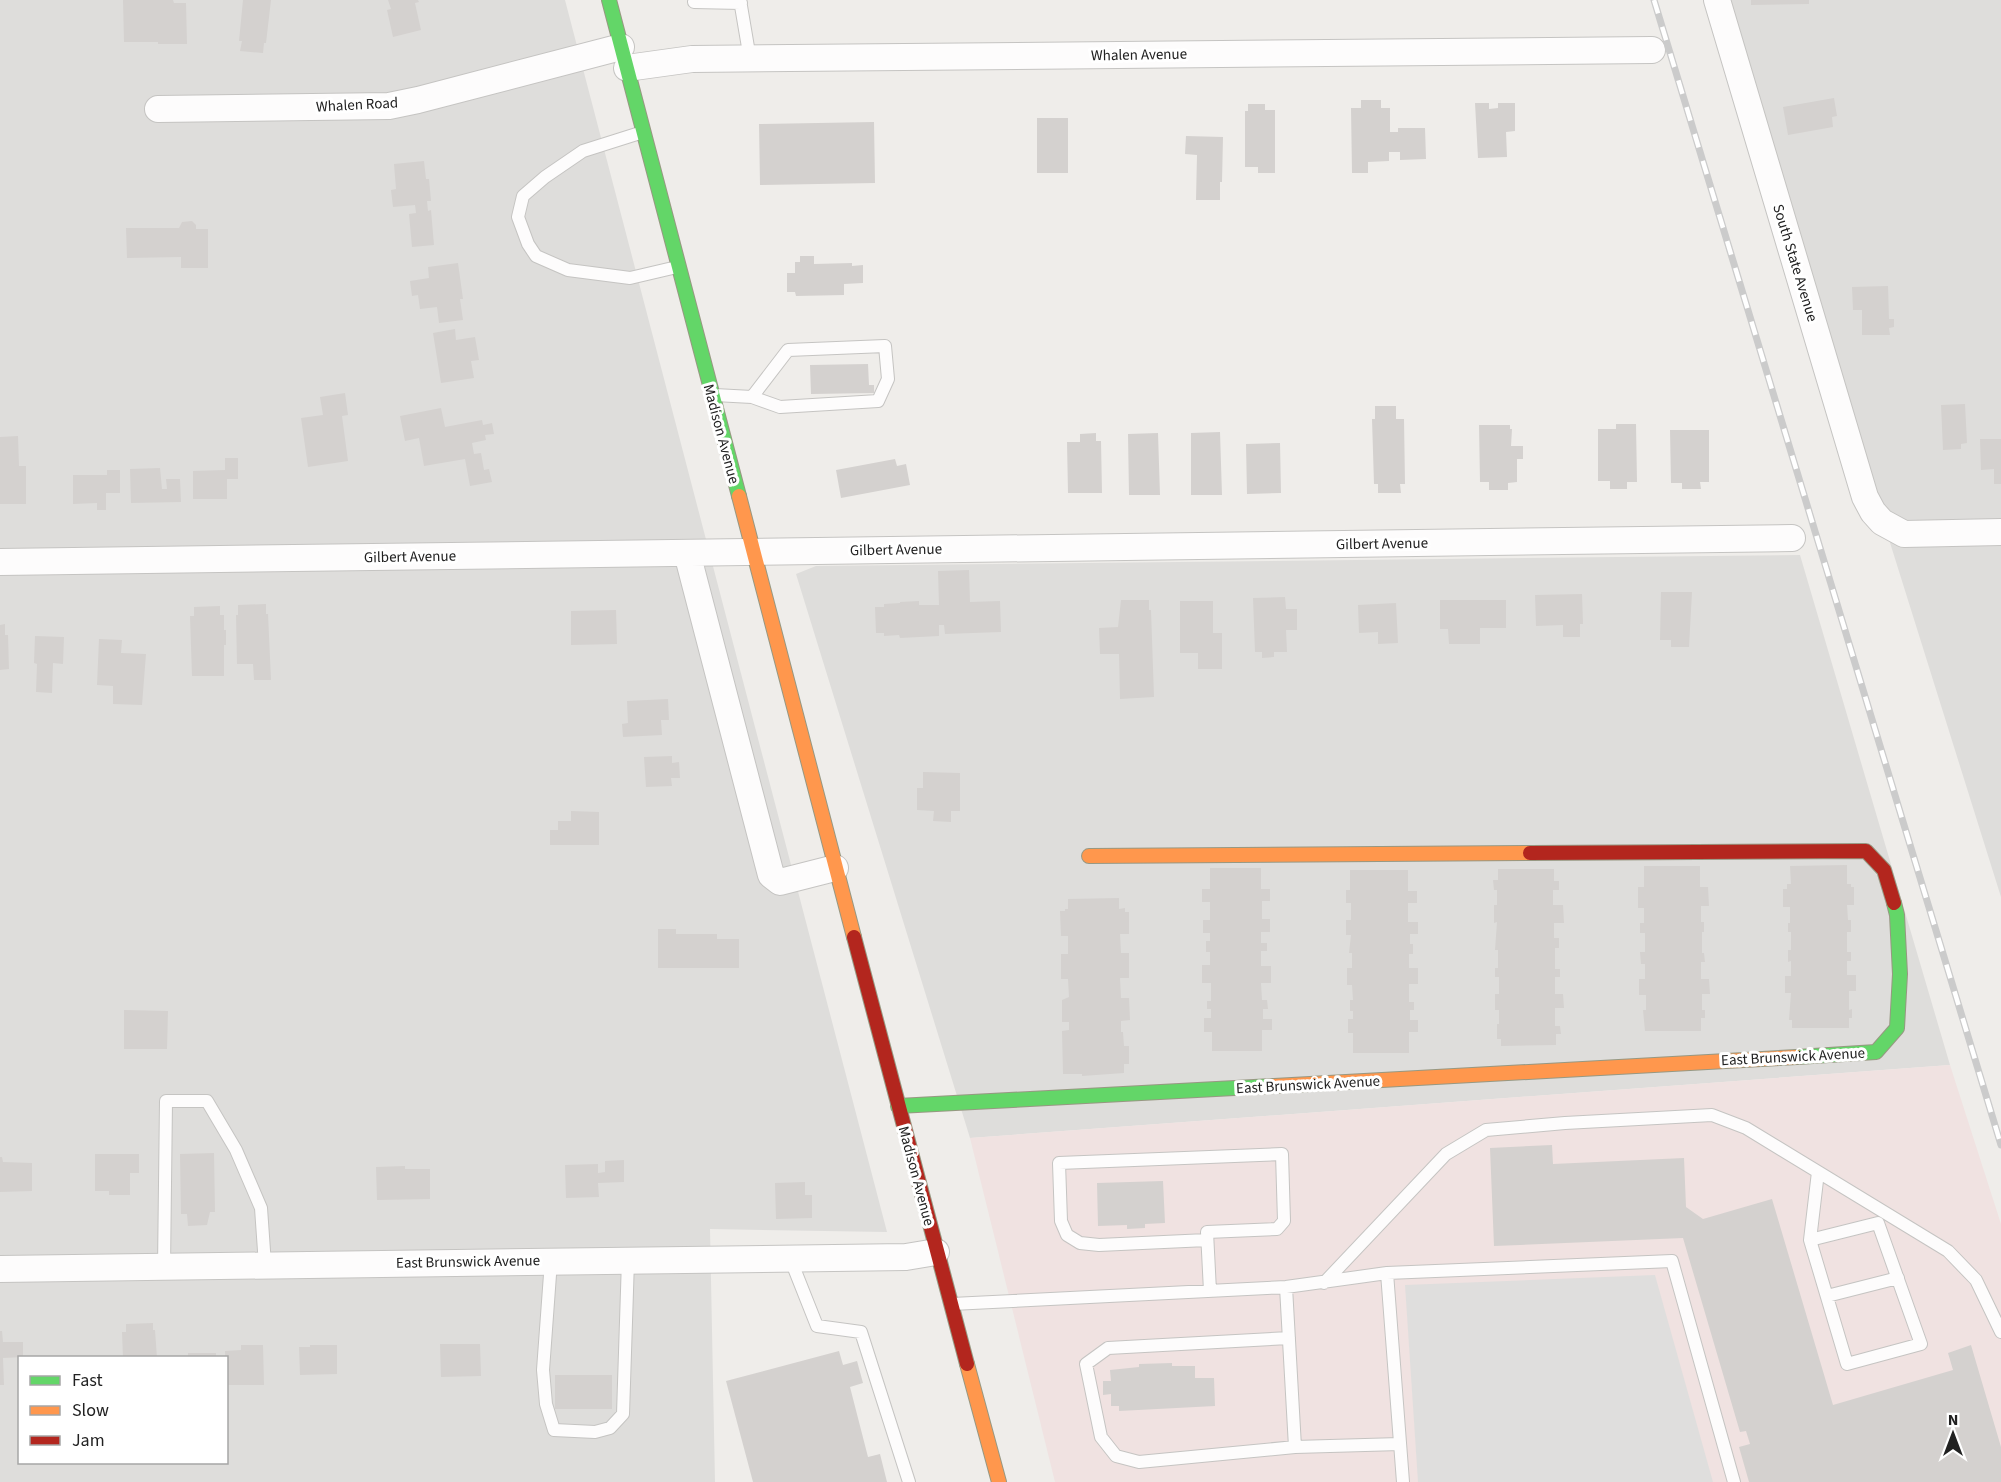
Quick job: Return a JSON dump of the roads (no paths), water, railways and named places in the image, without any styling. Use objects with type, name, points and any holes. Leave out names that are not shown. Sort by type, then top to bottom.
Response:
[{"type":"street","name":"Madison Avenue","points":[[609,0],[936,1252],[999,1482]]},
{"type":"street","name":"South State Avenue","points":[[1717,0],[1865,497],[1873,512],[1882,522],[1904,534],[2001,532]]},
{"type":"street","name":"Whalen Avenue","points":[[624,57],[681,60],[1652,50]]},
{"type":"street","name":"Whalen Road","points":[[158,109],[389,106],[624,57]]},
{"type":"street","name":"Gilbert Avenue","points":[[0,562],[1792,538]]},
{"type":"street","points":[[687,553],[771,875],[780,882],[835,868]]},
{"type":"street","name":"East Brunswick Avenue","points":[[898,1106],[1875,1052],[1897,1028],[1900,974],[1897,915],[1884,870],[1866,852],[1089,856]]},
{"type":"street","name":"East Brunswick Avenue","points":[[0,1269],[906,1257],[936,1252]]},
{"type":"lane","points":[[694,2],[741,1],[750,59]]},
{"type":"lane","points":[[644,132],[583,151],[545,177],[523,196],[518,216],[528,244],[536,256],[568,270],[630,278],[678,267]]},
{"type":"lane","points":[[711,395],[752,397],[780,407],[878,400],[888,379],[885,346],[788,350],[752,397]]},
{"type":"lane","points":[[164,1266],[166,1101],[207,1101],[236,1150],[261,1208],[265,1265]]},
{"type":"lane","points":[[1324,1283],[1446,1154],[1486,1130],[1712,1115],[1746,1128],[1948,1251],[1976,1280],[2001,1332]]},
{"type":"lane","points":[[1207,1240],[1099,1245],[1080,1243],[1067,1235],[1061,1221],[1059,1163],[1282,1154],[1284,1221],[1278,1229],[1207,1232],[1210,1291]]},
{"type":"lane","points":[[1818,1172],[1810,1240],[1846,1364],[1921,1344],[1878,1223],[1875,1207]]},
{"type":"lane","points":[[1810,1240],[1878,1223]]},
{"type":"lane","points":[[790,1258],[817,1326],[861,1332],[909,1482]]},
{"type":"lane","points":[[551,1261],[543,1370],[546,1404],[554,1430],[595,1432],[610,1428],[623,1414],[628,1260]]},
{"type":"lane","points":[[950,1304],[1286,1287],[1387,1273],[1672,1261],[1734,1482]]},
{"type":"lane","points":[[1387,1273],[1403,1482]]},
{"type":"lane","points":[[1827,1296],[1898,1278]]},
{"type":"lane","points":[[1286,1287],[1296,1447]]},
{"type":"lane","points":[[1289,1338],[1108,1348],[1086,1364],[1101,1437],[1116,1456],[1139,1462],[1296,1447],[1400,1444]]},
{"type":"railway","points":[[1654,0],[2001,1145]]}]
